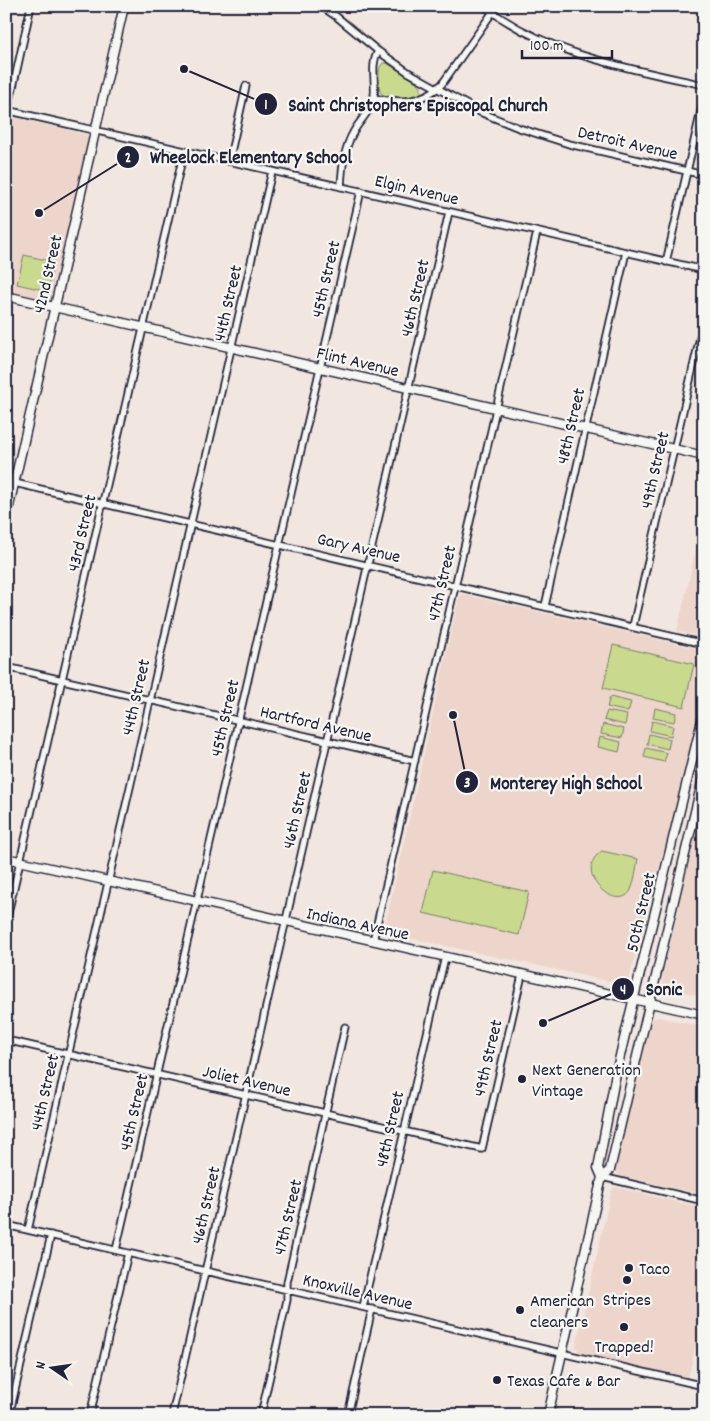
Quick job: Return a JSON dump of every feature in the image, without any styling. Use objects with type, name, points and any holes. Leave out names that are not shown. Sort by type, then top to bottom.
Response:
[{"type":"main road","name":"42nd Street","points":[[6,519],[10,482],[55,307],[124,6]]},
{"type":"main road","name":"Flint Avenue","points":[[6,296],[704,456]]},
{"type":"main road","name":"50th Street","points":[[602,1177],[598,1168],[616,1073],[704,712]]},
{"type":"main road","name":"50th Street","points":[[547,1414],[602,1177],[610,1170],[704,774]]},
{"type":"main road","name":"Indiana Avenue","points":[[6,858],[704,1015]]},
{"type":"street","points":[[7,110],[31,6]]},
{"type":"street","name":"Detroit Avenue","points":[[321,6],[408,72],[480,112],[543,136],[704,175]]},
{"type":"street","points":[[484,6],[525,33],[562,49],[613,64],[704,85]]},
{"type":"street","points":[[373,98],[408,102],[424,98],[437,89],[497,6]]},
{"type":"street","points":[[341,187],[346,149],[355,129],[369,109],[373,98],[374,62],[378,51]]},
{"type":"street","points":[[229,161],[246,86]]},
{"type":"street","points":[[666,262],[704,98]]},
{"type":"street","name":"Elgin Avenue","points":[[7,110],[704,270]]},
{"type":"street","name":"43rd Street","points":[[6,922],[184,151]]},
{"type":"street","name":"44th Street","points":[[28,1230],[272,171]]},
{"type":"street","name":"45th Street","points":[[116,1250],[361,191]]},
{"type":"street","name":"46th Street","points":[[172,1415],[449,212]]},
{"type":"street","name":"47th Street","points":[[373,941],[537,232]]},
{"type":"street","name":"48th Street","points":[[545,606],[626,252]]},
{"type":"street","name":"49th Street","points":[[633,626],[704,320]]},
{"type":"street","name":"Gary Avenue","points":[[10,482],[704,644]]},
{"type":"street","name":"Hartford Avenue","points":[[6,668],[415,761]]},
{"type":"street","name":"48th Street","points":[[363,1307],[445,957]]},
{"type":"street","name":"49th Street","points":[[482,1149],[522,975]]},
{"type":"street","name":"47th Street","points":[[261,1415],[287,1300],[287,1282],[345,1027]]},
{"type":"street","name":"Joliet Avenue","points":[[6,1040],[482,1149]]},
{"type":"street","points":[[602,1177],[704,1201]]},
{"type":"street","name":"Knoxville Avenue","points":[[6,1225],[704,1386]]},
{"type":"street","points":[[21,1415],[8,1412],[51,1235]]},
{"type":"street","points":[[90,1415],[128,1253]]},
{"type":"street","points":[[348,1415],[372,1309]]},
{"type":"street","points":[[547,1414],[559,1415]]},
{"type":"shaded area","points":[[6,115],[89,135],[50,300],[6,291]]},
{"type":"shaded area","points":[[704,514],[704,638],[677,631]]},
{"type":"shaded area","points":[[462,594],[704,650],[704,690],[668,838],[646,911],[630,977],[624,983],[386,933],[384,930],[459,597]]},
{"type":"shaded area","points":[[704,797],[704,997],[667,989],[662,979]]},
{"type":"shaded area","points":[[658,1017],[704,1027],[704,1195],[621,1176],[617,1173],[616,1168],[650,1025],[653,1019]]},
{"type":"shaded area","points":[[614,1187],[704,1208],[704,1312],[688,1378],[579,1352],[576,1347],[611,1192]]},
{"type":"green space","points":[[383,63],[387,63],[418,83],[421,87],[421,93],[401,98],[390,98],[382,94],[379,88],[379,72]]},
{"type":"green space","points":[[24,255],[54,262],[47,291],[17,284]]},
{"type":"green space","points":[[613,645],[694,664],[684,707],[603,688]]},
{"type":"green space","points":[[610,697],[631,702],[628,712],[607,707]]},
{"type":"green space","points":[[655,708],[676,713],[674,722],[653,718]]},
{"type":"green space","points":[[607,711],[627,715],[625,725],[604,720]]},
{"type":"green space","points":[[652,721],[673,726],[671,736],[650,731]]},
{"type":"green space","points":[[603,724],[624,729],[622,738],[601,734]]},
{"type":"green space","points":[[649,734],[670,739],[668,749],[647,744]]},
{"type":"green space","points":[[600,737],[621,742],[619,752],[598,747]]},
{"type":"green space","points":[[646,748],[667,753],[664,762],[644,757]]},
{"type":"green space","points":[[602,851],[638,859],[631,890],[625,896],[616,897],[608,894],[600,888],[594,879],[591,869],[594,860]]},
{"type":"green space","points":[[433,870],[529,892],[519,935],[423,913]]},
{"type":"place","name":"Saint Christophers Episcopal Church","points":[[184,69]]},
{"type":"place","name":"Wheelock Elementary School","points":[[39,213]]},
{"type":"place","name":"Monterey High School","points":[[453,715]]},
{"type":"place","name":"Sonic","points":[[543,1023]]},
{"type":"place","name":"Next Generation Vintage","points":[[522,1079]]},
{"type":"place","name":"Taco","points":[[629,1268]]},
{"type":"place","name":"Stripes","points":[[627,1280]]},
{"type":"place","name":"American cleaners","points":[[520,1310]]},
{"type":"place","name":"Trapped!","points":[[624,1327]]},
{"type":"place","name":"Texas Cafe & Bar","points":[[497,1380]]}]
